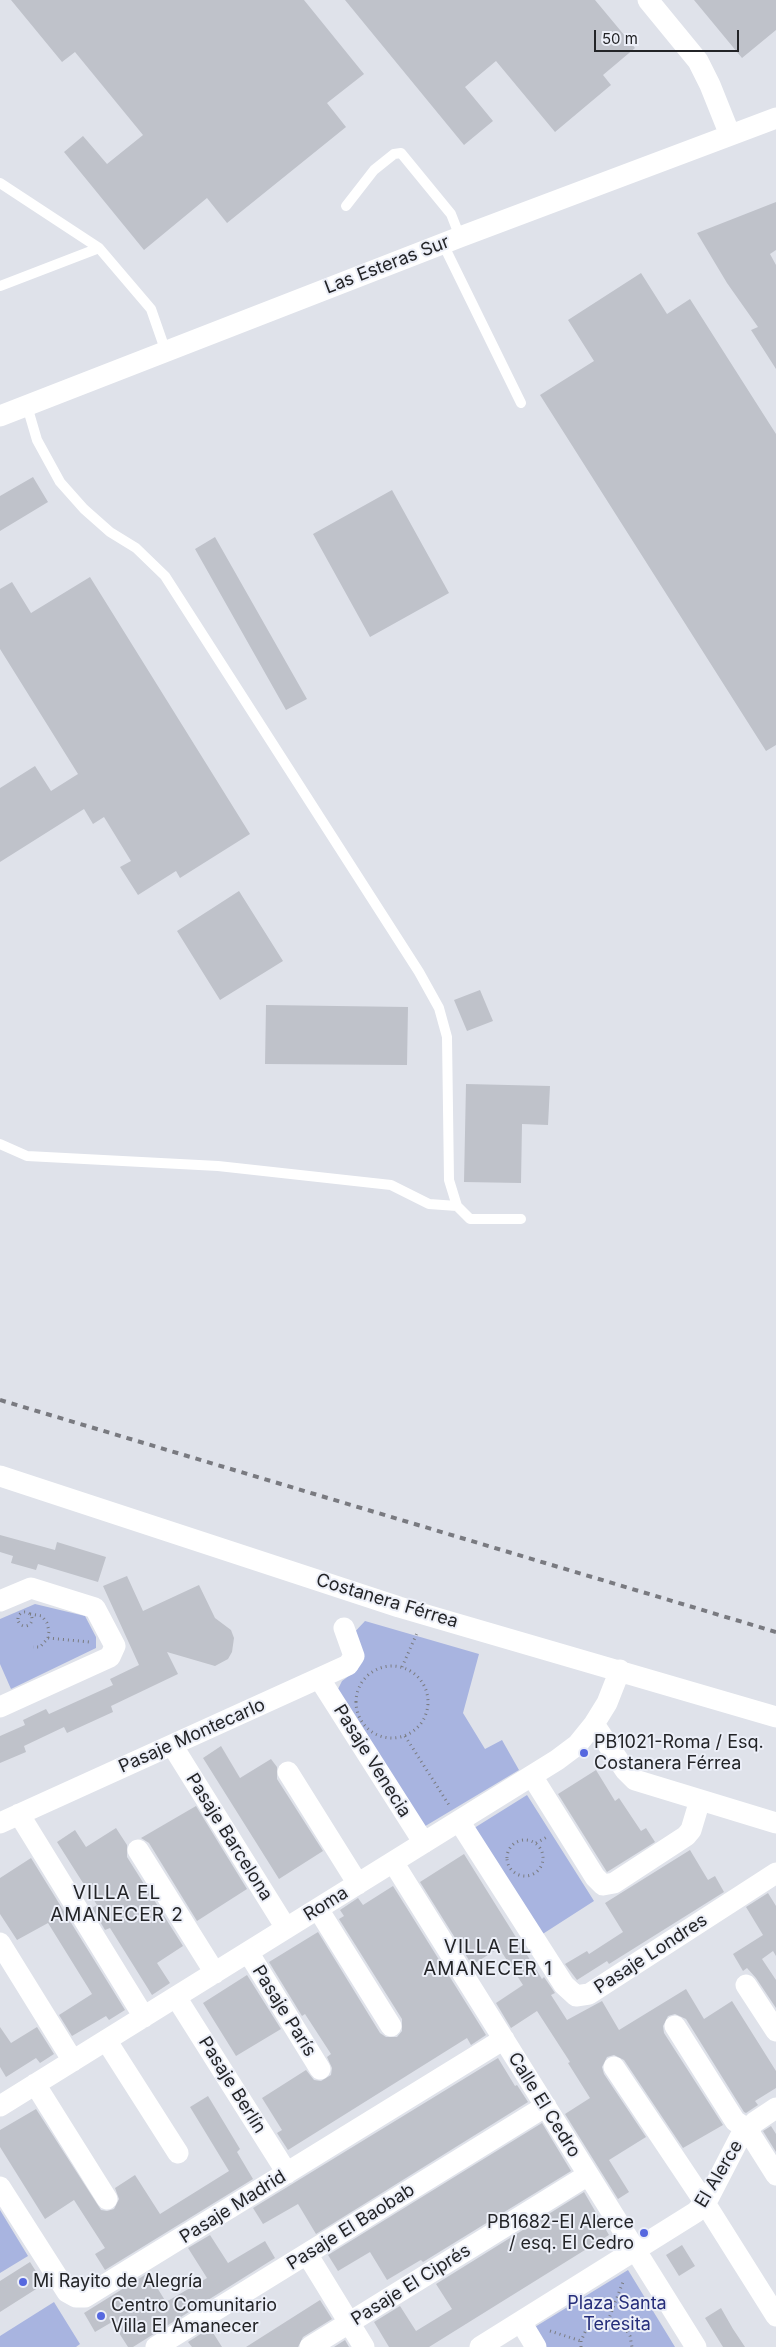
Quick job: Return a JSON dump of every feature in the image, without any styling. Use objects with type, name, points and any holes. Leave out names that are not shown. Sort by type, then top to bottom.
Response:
[{"type":"street","points":[[648,0],[698,61],[730,135]]},
{"type":"street","name":"Las Esteras Sur","points":[[0,416],[452,240],[776,118]]},
{"type":"street","name":"Costanera Férrea","points":[[0,1476],[425,1614],[776,1717]]},
{"type":"street","points":[[0,1601],[31,1588],[95,1608],[115,1646],[110,1657],[0,1707]]},
{"type":"street","name":"Pasaje Montecarlo","points":[[0,1823],[348,1664],[352,1660],[353,1652],[344,1628]]},
{"type":"street","name":"Roma","points":[[1,2103],[73,2061],[532,1776],[577,1745],[594,1724],[607,1703],[620,1670]]},
{"type":"street","name":"Pasaje Venecia","points":[[319,1678],[424,1843]]},
{"type":"street","points":[[594,1724],[625,1770],[635,1780],[776,1823]]},
{"type":"street","name":"Pasaje Barcelona","points":[[172,1745],[286,1928]]},
{"type":"street","points":[[288,1772],[358,1884]]},
{"type":"street","points":[[532,1776],[595,1877],[603,1885],[614,1882],[686,1836],[690,1830],[700,1800]]},
{"type":"street","points":[[19,1814],[144,2016]]},
{"type":"street","name":"Pasaje Londres","points":[[459,1821],[564,1985],[576,1996],[589,1994],[776,1873]]},
{"type":"street","points":[[138,1850],[215,1973]]},
{"type":"street","name":"Calle El Cedro","points":[[393,1862],[696,2347]]},
{"type":"street","points":[[318,1909],[391,2026]]},
{"type":"street","points":[[0,1943],[73,2061]]},
{"type":"street","name":"Pasaje París","points":[[248,1952],[320,2069]]},
{"type":"street","points":[[746,1985],[776,2031]]},
{"type":"street","name":"Pasaje Berlín","points":[[176,1997],[287,2174]]},
{"type":"street","points":[[676,2026],[735,2121],[747,2129],[776,2176]]},
{"type":"street","name":"Pasaje Madrid","points":[[0,2186],[63,2288],[71,2296],[80,2298],[89,2295],[504,2039]]},
{"type":"street","points":[[106,2040],[178,2153]]},
{"type":"street","points":[[614,2067],[705,2203],[776,2316]]},
{"type":"street","points":[[35,2084],[107,2199]]},
{"type":"street","name":"Pasaje El Baobab","points":[[156,2347],[546,2106]]},
{"type":"street","name":"El Alerce","points":[[480,2347],[696,2212],[705,2203],[734,2146],[747,2129],[776,2108]]},
{"type":"street","name":"Pasaje El Ciprés","points":[[310,2347],[588,2176]]},
{"type":"street","points":[[307,2254],[364,2347]]},
{"type":"street","points":[[521,2322],[536,2347]]},
{"type":"lane","points":[[346,206],[374,170],[394,154],[401,154],[451,214],[452,240],[521,403]]},
{"type":"lane","points":[[0,183],[99,248],[151,309],[166,352]]},
{"type":"lane","points":[[0,286],[99,248]]},
{"type":"lane","points":[[28,406],[37,440],[60,482],[84,509],[110,532],[136,548],[165,576],[419,972],[439,1008],[447,1037],[449,1180],[457,1206],[470,1219],[521,1219]]},
{"type":"lane","points":[[0,1144],[27,1156],[218,1166],[391,1185],[430,1204],[457,1206]]},
{"type":"path","points":[[30,1614],[31,1623],[25,1626],[21,1625],[19,1621],[20,1615],[25,1612],[42,1616],[47,1623],[48,1638],[40,1647],[32,1647]]},
{"type":"path","points":[[402,1667],[425,1614]]},
{"type":"path","points":[[48,1638],[91,1642],[112,1653]]},
{"type":"path","points":[[387,1666],[402,1667],[419,1677],[428,1696],[427,1712],[422,1723],[405,1736],[383,1737],[371,1732],[362,1722],[356,1702],[359,1688],[372,1673],[387,1666]]},
{"type":"path","points":[[405,1736],[459,1821]]},
{"type":"path","points":[[526,1839],[539,1846],[543,1861],[536,1872],[523,1876],[512,1871],[507,1861],[508,1851],[514,1843],[526,1839]]},
{"type":"path","points":[[608,2321],[636,2251]]},
{"type":"path","points":[[581,2347],[581,2341],[586,2330],[593,2324],[608,2321],[625,2328],[630,2336],[632,2347]]},
{"type":"green space","points":[[35,1604],[85,1616],[96,1637],[96,1648],[11,1689],[0,1664],[0,1619]]},
{"type":"green space","points":[[365,1621],[479,1654],[463,1713],[485,1749],[502,1740],[519,1770],[422,1828],[337,1691],[342,1681],[358,1669],[351,1636]]},
{"type":"green space","points":[[527,1795],[594,1901],[538,1937],[471,1830]]},
{"type":"green space","points":[[0,2210],[28,2256],[0,2273]]},
{"type":"green space","name":"Plaza Santa Teresita","points":[[628,2270],[675,2347],[541,2347],[530,2330]]},
{"type":"green space","points":[[54,2302],[80,2344],[76,2347],[0,2347],[0,2336]]},
{"type":"building","points":[[11,0],[304,0],[364,74],[327,103],[346,127],[227,223],[207,198],[144,250],[64,152],[83,136],[107,164],[143,135],[75,52],[62,62]]},
{"type":"building","points":[[345,0],[595,0],[635,48],[603,75],[611,85],[555,132],[496,61],[465,87],[493,121],[464,145]]},
{"type":"building","points":[[694,0],[776,0],[776,30],[742,58]]},
{"type":"building","points":[[776,202],[776,250],[770,254],[776,265],[776,369],[751,330],[758,327],[727,283],[697,233]]},
{"type":"building","points":[[641,273],[667,314],[690,299],[776,434],[776,745],[766,751],[540,395],[594,361],[568,320]]},
{"type":"building","points":[[33,477],[48,502],[0,531],[0,496]]},
{"type":"building","points":[[392,490],[449,593],[370,637],[313,534]]},
{"type":"building","points":[[215,537],[307,699],[286,710],[195,549]]},
{"type":"building","points":[[90,577],[250,834],[180,878],[176,871],[138,895],[120,867],[131,861],[104,817],[93,824],[84,809],[0,862],[0,788],[35,766],[51,791],[78,774],[0,649],[0,589],[12,582],[31,613]]},
{"type":"building","points":[[239,891],[283,961],[220,1000],[177,931]]},
{"type":"building","points":[[480,990],[493,1021],[467,1031],[454,1000]]},
{"type":"building","points":[[266,1005],[408,1007],[407,1065],[265,1064]]},
{"type":"building","points":[[466,1084],[550,1086],[548,1125],[522,1124],[521,1183],[464,1182]]},
{"type":"building","points":[[0,1535],[55,1550],[57,1542],[106,1557],[98,1582],[38,1564],[36,1570],[11,1563],[13,1556],[0,1552]]},
{"type":"building","points":[[127,1576],[143,1611],[199,1585],[215,1618],[231,1630],[234,1638],[232,1652],[228,1659],[215,1666],[167,1652],[178,1674],[111,1706],[113,1712],[67,1733],[64,1727],[24,1746],[26,1752],[0,1763],[0,1736],[25,1725],[23,1720],[46,1709],[49,1714],[113,1685],[110,1679],[139,1665],[103,1586]]},
{"type":"building","points":[[221,1746],[240,1778],[271,1759],[277,1767],[277,1779],[323,1851],[279,1879],[203,1758]]},
{"type":"building","points":[[596,1770],[615,1801],[619,1798],[641,1831],[646,1828],[655,1842],[607,1872],[558,1794]]},
{"type":"building","points":[[196,1806],[247,1889],[197,1921],[149,1843],[141,1838]]},
{"type":"building","points":[[116,1828],[127,1845],[127,1857],[183,1946],[157,1963],[170,1983],[152,1995],[110,1928],[105,1930],[92,1908],[97,1905],[57,1842],[75,1830],[86,1847]]},
{"type":"building","points":[[690,1850],[708,1880],[715,1876],[724,1892],[609,1964],[607,1961],[577,1980],[565,1964],[587,1951],[589,1954],[623,1932],[605,1903]]},
{"type":"building","points":[[464,1854],[542,1979],[544,1977],[555,1993],[551,1995],[567,2020],[602,2001],[619,2030],[686,1989],[704,2019],[732,2001],[776,2071],[776,2088],[755,2101],[758,2105],[746,2113],[744,2112],[686,2019],[675,2014],[668,2016],[663,2026],[664,2033],[723,2125],[683,2148],[624,2060],[614,2055],[607,2057],[602,2067],[604,2074],[646,2137],[609,2160],[629,2192],[618,2199],[565,2114],[590,2098],[568,2063],[570,2062],[537,2011],[511,2028],[496,2003],[523,1985],[499,1948],[472,1965],[420,1882]]},
{"type":"building","points":[[31,1858],[125,2010],[109,2020],[106,2016],[72,2036],[59,2015],[92,1994],[48,1923],[17,1940],[0,1914],[0,1878]]},
{"type":"building","points":[[393,1886],[486,2035],[471,2045],[467,2038],[288,2150],[277,2133],[282,2130],[262,2098],[306,2070],[314,2080],[321,2081],[331,2075],[332,2068],[327,2057],[331,2054],[305,2014],[302,2016],[269,1962],[318,1932],[380,2033],[386,2037],[397,2037],[402,2031],[402,2019],[339,1919],[344,1916],[340,1910],[358,1898],[363,1905]]},
{"type":"building","points":[[768,1893],[776,1906],[776,1956],[773,1951],[762,1959],[776,1980],[776,2008],[756,1978],[747,1968],[743,1971],[733,1954],[763,1935],[746,1907]]},
{"type":"building","points":[[247,1975],[281,2029],[236,2056],[203,2003]]},
{"type":"building","points":[[0,2027],[11,2043],[37,2027],[54,2054],[40,2063],[36,2058],[6,2077],[0,2067]]},
{"type":"building","points":[[498,2058],[515,2086],[517,2085],[528,2102],[316,2234],[298,2204],[263,2224],[253,2208]]},
{"type":"building","points":[[208,2096],[240,2149],[237,2152],[253,2179],[105,2270],[95,2254],[105,2248],[74,2200],[45,2219],[0,2147],[0,2130],[36,2109],[101,2210],[114,2209],[119,2199],[115,2188],[135,2175],[160,2214],[229,2171],[190,2107]]},
{"type":"building","points":[[542,2123],[571,2171],[423,2262],[419,2261],[387,2280],[370,2252],[338,2271],[328,2255]]},
{"type":"building","points":[[771,2126],[776,2134],[776,2152],[763,2131]]},
{"type":"building","points":[[584,2192],[609,2235],[429,2347],[389,2347],[374,2322],[400,2306],[416,2331],[452,2309],[436,2284]]},
{"type":"building","points":[[210,2235],[228,2263],[265,2241],[275,2258],[133,2347],[128,2347],[112,2322],[95,2332],[84,2313],[148,2273],[166,2302],[207,2278],[188,2248]]},
{"type":"building","points":[[682,2245],[695,2266],[679,2276],[666,2255]]},
{"type":"building","points":[[30,2262],[44,2284],[0,2312],[0,2281]]},
{"type":"building","points":[[320,2300],[332,2319],[303,2337],[298,2347],[246,2347]]},
{"type":"building","points":[[721,2308],[745,2347],[723,2347],[705,2318]]},
{"type":"building","points":[[210,2328],[222,2347],[192,2347],[188,2342]]},
{"type":"building","points":[[345,2340],[349,2347],[334,2347]]},
{"type":"railway","points":[[0,1400],[776,1632]]},
{"type":"place","name":"PB1021-Roma / Esq. Costanera Férrea","points":[[584,1753]]},
{"type":"place","name":"PB1682-El Alerce / esq. El Cedro","points":[[644,2233]]},
{"type":"place","name":"Mi Rayito de Alegría","points":[[23,2282]]},
{"type":"place","name":"Centro Comunitario Villa El Amanecer","points":[[101,2316]]},
{"type":"district","name":"VILLA EL AMANECER 2","points":[[117,1904]]},
{"type":"district","name":"VILLA EL AMANECER 1","points":[[488,1958]]}]
